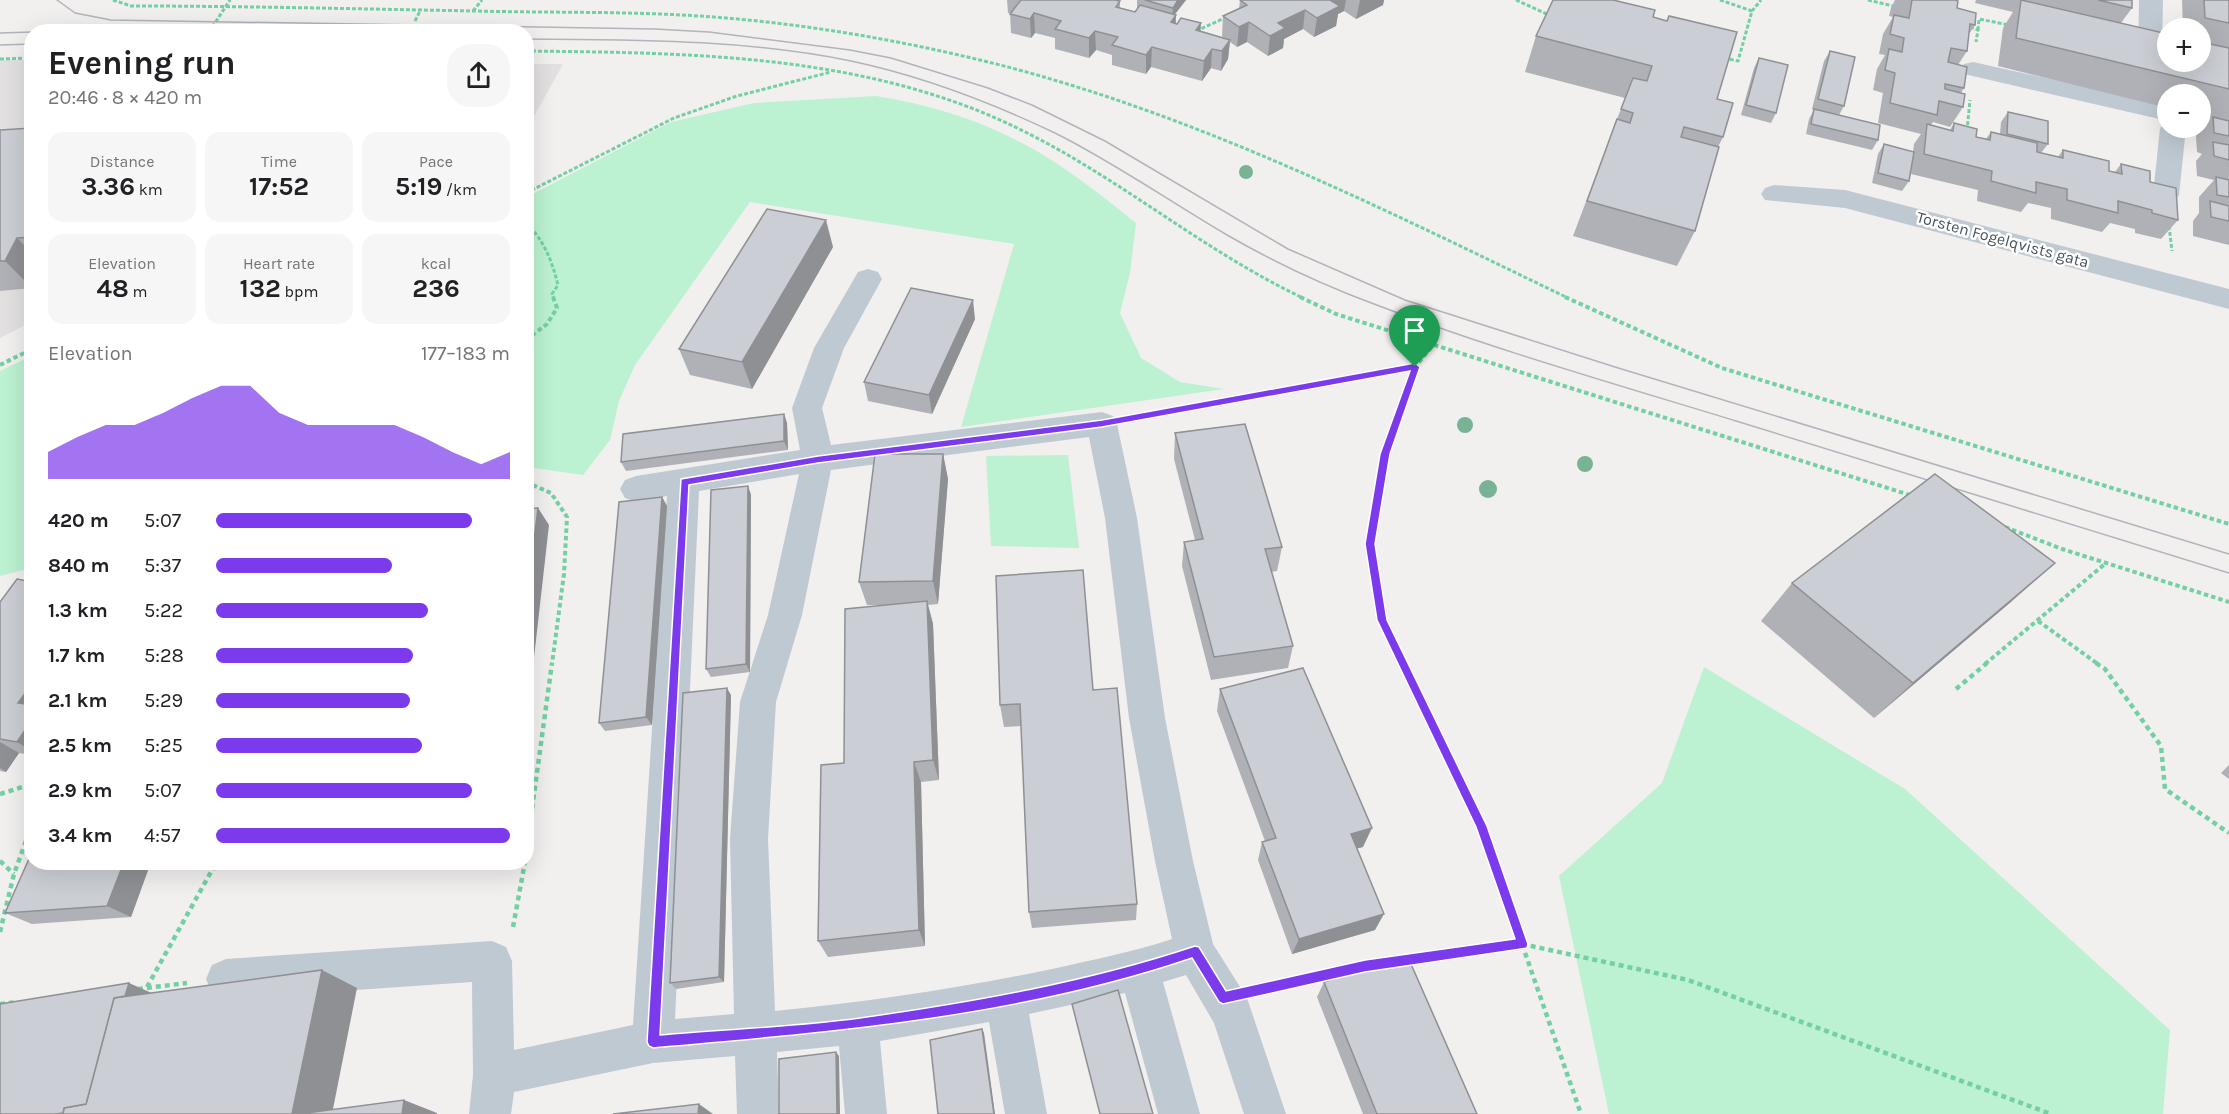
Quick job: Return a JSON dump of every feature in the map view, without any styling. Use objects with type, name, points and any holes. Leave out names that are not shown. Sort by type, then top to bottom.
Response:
[{"type":"street","points":[[2151,0],[2150,51],[2157,53]]},
{"type":"street","points":[[1974,69],[2157,111]]},
{"type":"street","points":[[2211,124],[2229,128]]},
{"type":"street","points":[[2166,195],[2172,138]]},
{"type":"street","name":"Torsten Fogelqvists gata","points":[[1774,194],[1845,199],[2030,245],[2229,299]]},
{"type":"street","points":[[758,1114],[749,839],[758,702],[785,615],[818,459],[807,408],[829,348],[868,279]]},
{"type":"street","points":[[636,489],[818,459],[1102,424],[1121,518],[1147,718],[1174,861],[1195,951],[1232,1013],[1265,1114]]},
{"type":"street","points":[[653,1042],[684,482]]},
{"type":"street","points":[[225,979],[492,961],[492,1094],[653,1042],[858,1024],[1006,999],[1139,970],[1195,951]]},
{"type":"street","points":[[1139,970],[1179,1114]]},
{"type":"street","points":[[1006,999],[1026,1114]]},
{"type":"street","points":[[858,1024],[866,1114]]},
{"type":"path","points":[[113,0],[131,6],[652,14],[747,20],[841,32],[1003,67],[1112,98],[1246,148],[1402,218],[1668,346],[1722,368],[2229,524]]},
{"type":"path","points":[[214,24],[230,0]]},
{"type":"path","points":[[474,11],[482,0]]},
{"type":"path","points":[[1516,0],[1552,16]]},
{"type":"path","points":[[1720,0],[1752,12]]},
{"type":"path","points":[[1716,56],[1738,61],[1752,12],[1761,0]]},
{"type":"path","points":[[1868,0],[1903,9]]},
{"type":"path","points":[[415,21],[421,9]]},
{"type":"path","points":[[1185,28],[1197,31],[1235,13]]},
{"type":"path","points":[[1966,136],[1979,19],[2011,25]]},
{"type":"path","points":[[1968,26],[1977,30]]},
{"type":"path","points":[[534,51],[694,54],[768,60],[882,82],[964,105],[1031,135],[1092,168],[1261,276],[1336,314],[1920,499]]},
{"type":"path","points":[[0,59],[24,58]]},
{"type":"path","points":[[534,190],[674,118],[737,96],[832,71]]},
{"type":"path","points":[[2166,195],[2176,285]]},
{"type":"path","points":[[534,231],[542,239],[551,258],[558,285],[552,294],[557,308],[547,324],[534,334]]},
{"type":"path","points":[[1433,345],[1415,367],[1385,454],[1370,544],[1382,620],[1481,826],[1581,1114]]},
{"type":"path","points":[[0,365],[24,353]]},
{"type":"path","points":[[1102,424],[1415,367]]},
{"type":"path","points":[[534,486],[551,493],[567,517],[564,574],[534,794]]},
{"type":"path","points":[[1999,524],[2106,563],[2229,602]]},
{"type":"path","points":[[1956,689],[2106,563]]},
{"type":"path","points":[[2038,621],[2105,669],[2161,746],[2165,789],[2229,833]]},
{"type":"path","points":[[0,794],[24,786]]},
{"type":"path","points":[[0,932],[14,874],[24,846]]},
{"type":"path","points":[[0,861],[14,874]]},
{"type":"path","points":[[146,988],[212,870]]},
{"type":"path","points":[[492,961],[516,923],[524,870]]},
{"type":"path","points":[[1398,961],[1522,944],[1688,980],[2051,1114]]},
{"type":"path","points":[[1223,998],[1387,963]]},
{"type":"path","points":[[135,989],[225,979]]},
{"type":"path","points":[[0,1004],[22,1001]]},
{"type":"shaded area","points":[[0,60],[24,60],[24,326],[0,338]]},
{"type":"shaded area","points":[[534,64],[563,64],[534,116]]},
{"type":"green space","points":[[876,96],[950,113],[1003,133],[1035,150],[1065,169],[1136,223],[1130,273],[1120,313],[1141,358],[1180,382],[1224,389],[961,427],[1014,244],[750,202],[635,365],[619,401],[610,440],[583,475],[534,468],[534,193],[671,122],[754,103]]},
{"type":"green space","points":[[24,359],[24,570],[0,576],[0,371]]},
{"type":"green space","points":[[1068,455],[1079,548],[991,546],[986,456]]},
{"type":"green space","points":[[1704,667],[1905,789],[2170,1030],[2163,1114],[1609,1114],[1559,876],[1662,783]]},
{"type":"building","points":[[1021,0],[1115,0],[1120,1],[1116,7],[1135,12],[1140,5],[1176,15],[1171,22],[1177,24],[1181,18],[1201,23],[1196,30],[1230,40],[1222,51],[1212,49],[1204,61],[1152,47],[1146,55],[1112,45],[1118,37],[1095,31],[1089,38],[1055,29],[1061,21],[1034,13],[1030,19],[1010,14]]},
{"type":"building","points":[[1145,0],[1178,0],[1173,8]]},
{"type":"building","points":[[1240,0],[1330,0],[1340,6],[1317,18],[1305,10],[1278,23],[1285,28],[1270,36],[1249,22],[1239,27],[1223,16],[1247,5]]},
{"type":"building","points":[[1553,0],[1613,0],[1655,10],[1653,17],[1667,21],[1669,16],[1737,32],[1717,99],[1733,103],[1723,137],[1684,127],[1681,137],[1719,147],[1695,231],[1587,201],[1617,119],[1630,123],[1633,113],[1621,109],[1633,78],[1647,81],[1652,66],[1536,36]]},
{"type":"building","points":[[1912,0],[1955,0],[1958,1],[1957,8],[1976,13],[1975,25],[1970,24],[1967,51],[1951,48],[1948,62],[1967,67],[1964,88],[1945,84],[1945,89],[1965,94],[1963,107],[1939,101],[1937,115],[1890,103],[1895,73],[1885,70],[1889,49],[1902,52],[1904,38],[1890,34],[1894,15],[1909,18]]},
{"type":"building","points":[[2021,0],[2157,31],[2157,72],[2016,38]]},
{"type":"building","points":[[2098,0],[2132,0],[2132,8]]},
{"type":"building","points":[[2204,0],[2229,0],[2229,23],[2205,18]]},
{"type":"building","points":[[2211,44],[2229,48],[2229,89],[2158,72],[2211,72]]},
{"type":"building","points":[[1830,51],[1855,57],[1844,106],[1818,99]]},
{"type":"building","points":[[1759,58],[1788,65],[1776,113],[1746,105]]},
{"type":"building","points":[[1814,109],[1880,125],[1878,140],[1811,124]]},
{"type":"building","points":[[2008,112],[2048,121],[2048,144],[2007,134]]},
{"type":"building","points":[[2213,117],[2229,121],[2229,136],[2214,133]]},
{"type":"building","points":[[1954,123],[1977,129],[1976,137],[1990,140],[1991,132],[2037,143],[2037,152],[2063,158],[2063,150],[2109,161],[2109,171],[2122,174],[2121,164],[2150,171],[2150,182],[2176,188],[2178,220],[2118,201],[2118,213],[2067,200],[2067,189],[2036,182],[2036,193],[1991,181],[1992,171],[1924,154],[1927,124],[1953,131]]},
{"type":"building","points":[[24,128],[24,238],[17,238],[5,261],[0,261],[0,130]]},
{"type":"building","points":[[2213,142],[2229,145],[2229,160],[2214,156]]},
{"type":"building","points":[[1884,144],[1914,152],[1909,181],[1878,173]]},
{"type":"building","points":[[2216,177],[2229,180],[2229,197],[2217,195]]},
{"type":"building","points":[[2210,201],[2229,206],[2229,221],[2211,217]]},
{"type":"building","points":[[767,209],[826,220],[742,362],[679,349]]},
{"type":"building","points":[[911,288],[973,300],[929,395],[864,382]]},
{"type":"building","points":[[784,414],[784,441],[621,462],[623,434]]},
{"type":"building","points":[[1245,424],[1282,547],[1265,549],[1293,646],[1214,657],[1184,542],[1203,539],[1175,433]]},
{"type":"building","points":[[875,454],[943,454],[933,581],[859,582]]},
{"type":"building","points":[[1935,474],[2055,563],[1913,683],[1792,583]]},
{"type":"building","points":[[748,486],[746,664],[706,669],[711,490]]},
{"type":"building","points":[[662,497],[646,717],[599,723],[619,502]]},
{"type":"building","points":[[534,508],[538,508],[534,540]]},
{"type":"building","points":[[1083,570],[1093,690],[1117,688],[1137,904],[1029,912],[1020,704],[1000,705],[996,576]]},
{"type":"building","points":[[17,579],[24,580],[24,695],[18,703],[24,704],[24,732],[17,742],[0,739],[0,602]]},
{"type":"building","points":[[927,601],[933,760],[914,762],[919,930],[818,941],[821,765],[844,763],[845,609]]},
{"type":"building","points":[[1303,668],[1372,828],[1351,834],[1384,914],[1299,939],[1262,842],[1276,838],[1220,689]]},
{"type":"building","points":[[727,688],[719,977],[670,983],[683,693]]},
{"type":"building","points":[[24,870],[121,870],[107,906],[5,913]]},
{"type":"building","points":[[1407,955],[1477,1114],[1377,1114],[1324,982]]},
{"type":"building","points":[[322,970],[292,1114],[63,1114],[64,1108],[86,1104],[114,998]]},
{"type":"building","points":[[129,983],[125,996],[114,998],[86,1104],[64,1108],[63,1113],[55,1114],[0,1114],[0,1004]]},
{"type":"building","points":[[1118,990],[1153,1114],[1100,1114],[1072,1004]]},
{"type":"building","points":[[982,1029],[994,1114],[938,1114],[930,1040]]},
{"type":"building","points":[[836,1052],[837,1114],[779,1114],[779,1059]]},
{"type":"building","points":[[404,1100],[402,1114],[299,1114]]},
{"type":"building","points":[[699,1104],[698,1114],[613,1114]]},
{"type":"tram line","points":[[57,0],[75,13],[111,20],[353,24]]},
{"type":"tram line","points":[[534,27],[709,32],[850,50],[891,58],[988,88],[1032,105],[1105,141],[1288,249],[1405,300],[1615,367],[2229,554]]},
{"type":"tram line","points":[[0,33],[24,32]]},
{"type":"tram line","points":[[534,39],[689,42],[770,48],[851,61],[930,82],[1006,111],[1055,133],[1245,245],[1336,289],[1374,304],[1554,366],[2229,573]]},
{"type":"tram line","points":[[0,45],[24,44]]},
{"type":"route","points":[[1415,367],[1385,454],[1370,544],[1382,620],[1481,826],[1522,944],[1365,966],[1223,998],[1195,951],[1139,970],[1006,999],[858,1024],[653,1042],[684,482],[818,459],[1102,424],[1415,367]]}]
